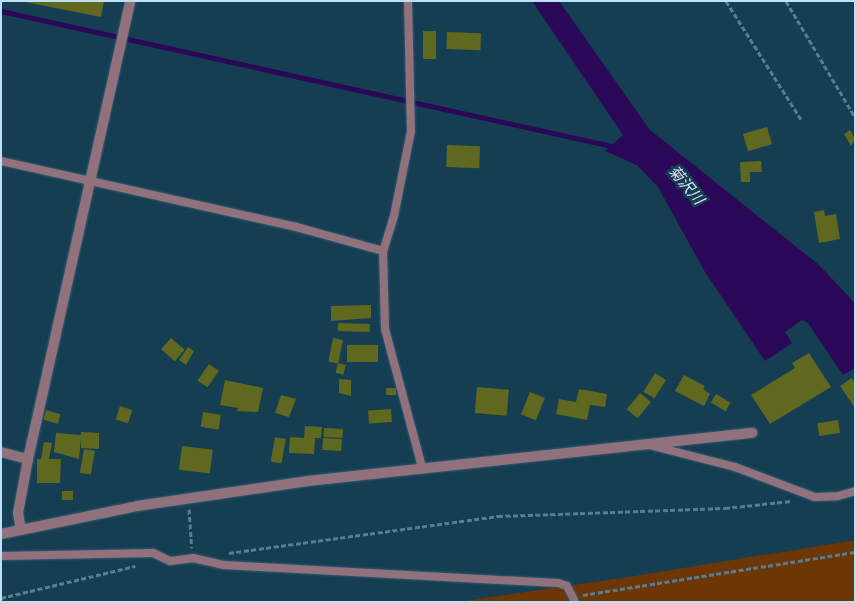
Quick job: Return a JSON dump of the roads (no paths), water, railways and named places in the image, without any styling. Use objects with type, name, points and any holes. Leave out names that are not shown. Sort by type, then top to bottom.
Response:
[{"type":"street","points":[[21,530],[18,513],[28,458],[130,1]]},
{"type":"street","points":[[1,534],[188,499],[422,467],[752,433]]},
{"type":"street","points":[[1,452],[28,458]]},
{"type":"lane","points":[[408,1],[411,131],[394,216],[383,251],[385,329],[422,467]]},
{"type":"lane","points":[[1,160],[296,227],[383,251]]},
{"type":"lane","points":[[646,444],[735,467],[815,497],[838,496],[855,491]]},
{"type":"lane","points":[[1,556],[153,553],[170,561],[193,558],[224,565],[558,583],[567,586],[574,600]]},
{"type":"water","name":"菊沢川","points":[[532,1],[559,1],[650,130],[819,265],[851,299],[855,304],[855,368],[843,375],[808,323],[802,320],[785,332],[792,343],[765,361],[705,272],[658,187],[637,165],[605,151],[623,135]]},
{"type":"waterway","points":[[1,11],[616,147]]}]
